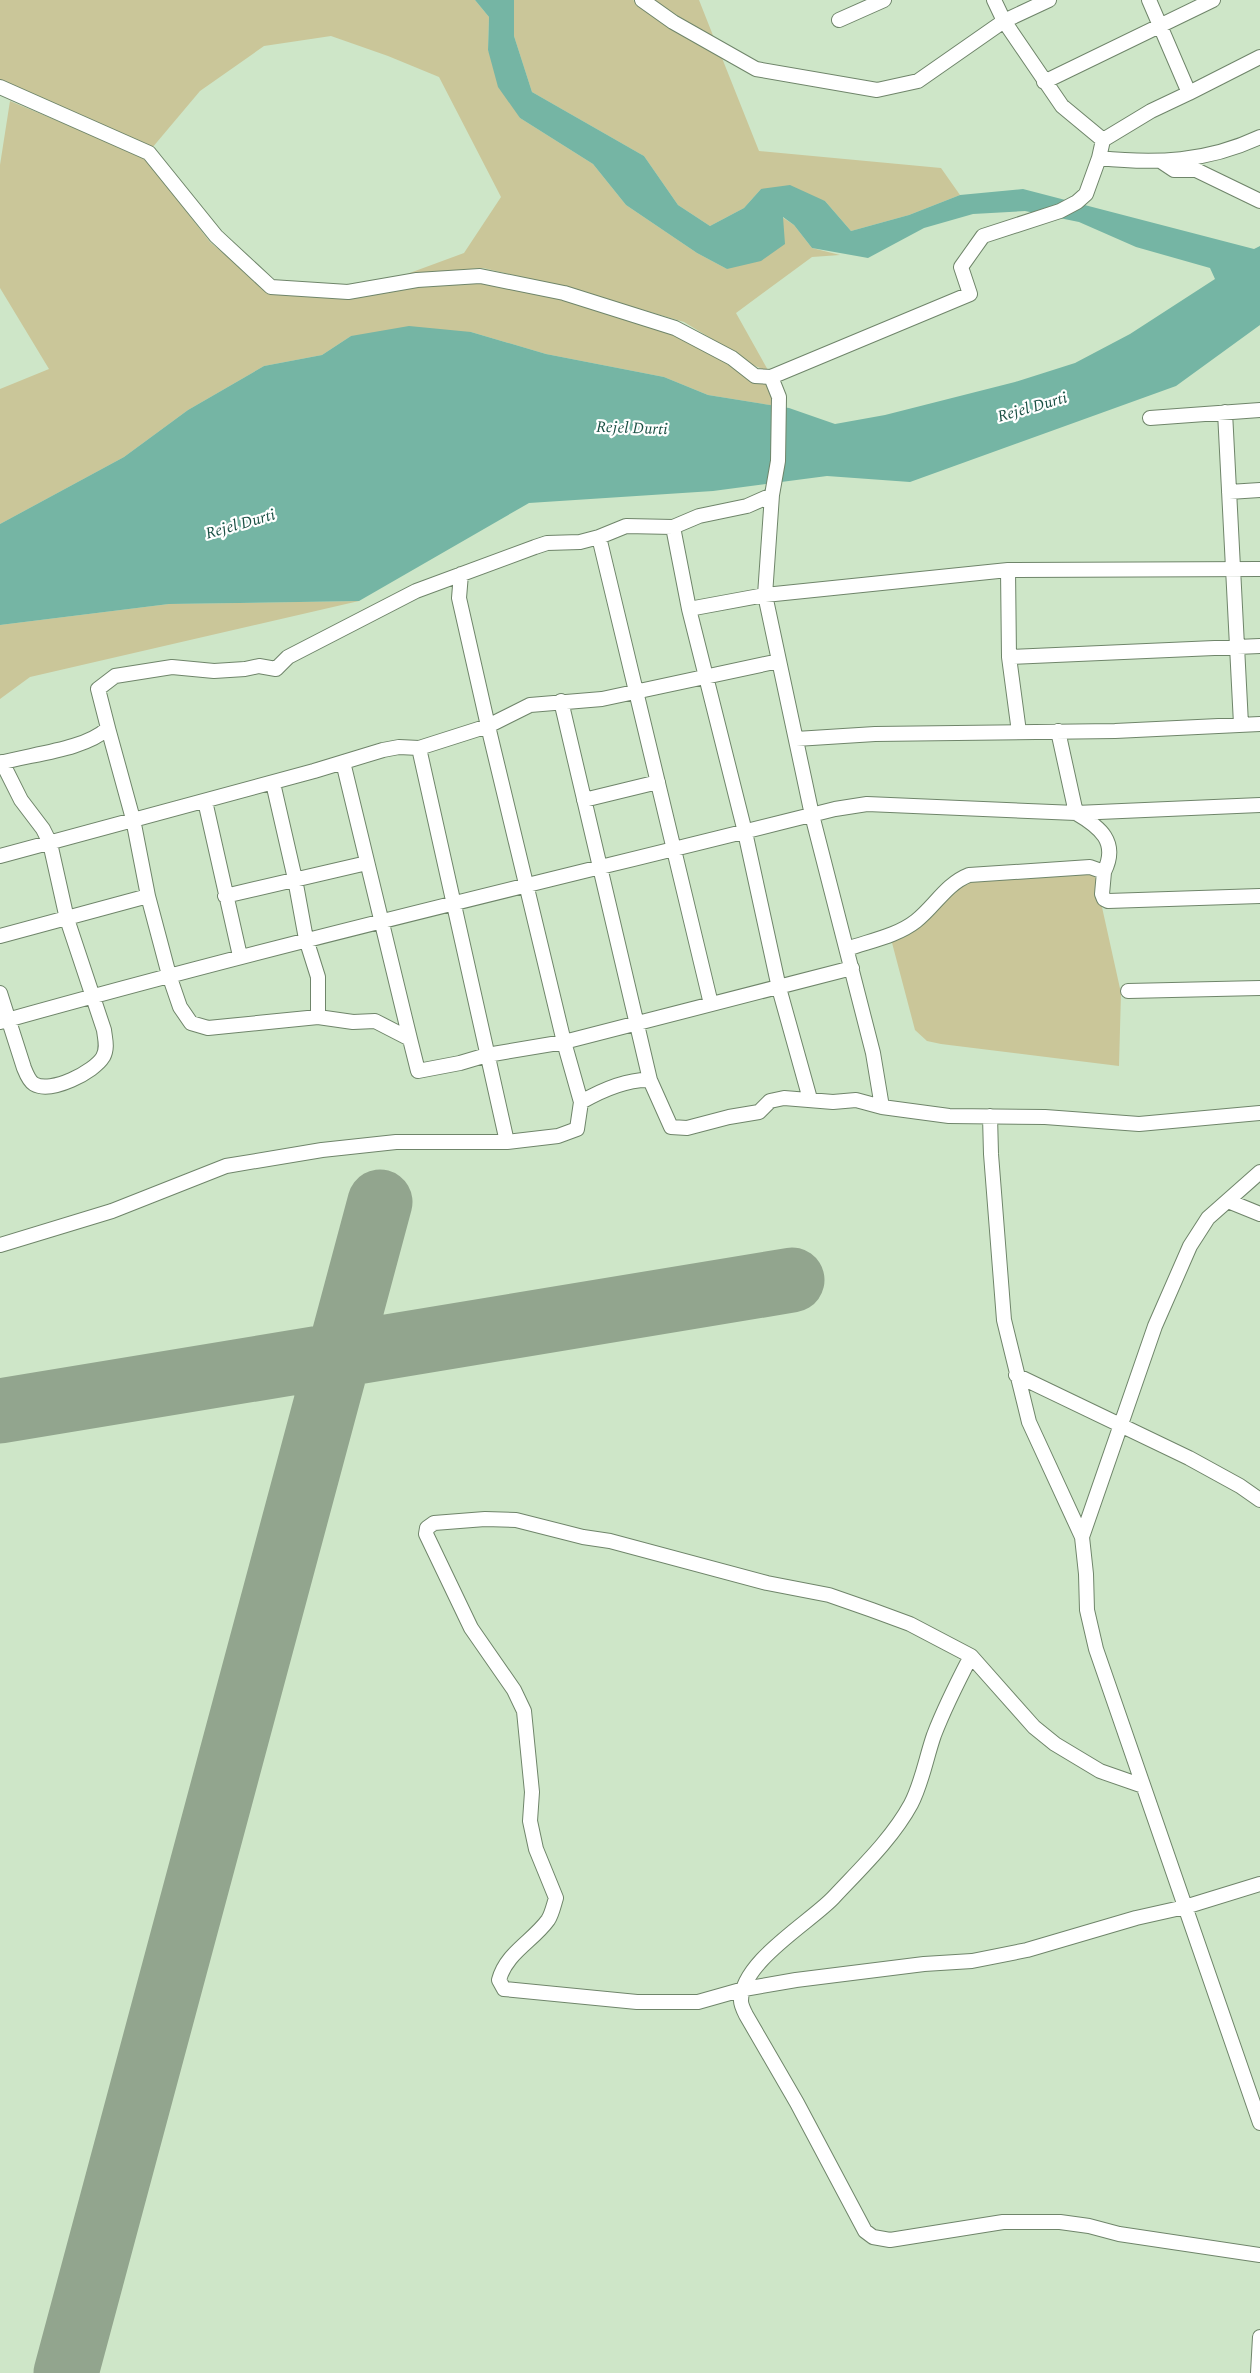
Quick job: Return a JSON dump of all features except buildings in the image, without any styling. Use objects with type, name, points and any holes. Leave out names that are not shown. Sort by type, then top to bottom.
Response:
[{"type":"street","points":[[642,0],[673,22],[756,70],[878,90],[918,81],[1004,21],[1049,0]]},
{"type":"street","points":[[839,20],[884,0]]},
{"type":"street","points":[[994,0],[1004,21],[1062,106],[1103,140]]},
{"type":"street","points":[[1149,0],[1189,93]]},
{"type":"street","points":[[1044,82],[1213,0]]},
{"type":"street","points":[[0,87],[149,153],[216,236],[271,287],[348,292],[417,280],[480,276],[564,293],[674,328],[732,358],[755,376],[771,377],[970,294],[961,267],[983,236],[1060,211],[1078,202],[1086,194],[1099,158],[1103,140],[1151,111],[1260,58]]},
{"type":"street","points":[[1099,158],[1162,162],[1225,150],[1260,137]]},
{"type":"street","points":[[1162,162],[1174,170],[1196,170],[1260,201]]},
{"type":"street","points":[[771,377],[779,397],[778,461],[772,496],[765,595],[812,815],[873,1053],[882,1107]]},
{"type":"street","points":[[1150,418],[1260,410]]},
{"type":"street","points":[[1225,412],[1240,724]]},
{"type":"street","points":[[1229,492],[1260,490]]},
{"type":"street","points":[[410,1039],[375,1021],[352,1022],[318,1018],[208,1028],[191,1023],[180,1008],[169,975],[148,896],[133,819],[98,689],[115,676],[172,667],[214,671],[259,666],[276,669],[288,657],[416,590],[541,544],[580,542],[599,537],[626,526],[673,527],[700,516],[746,506],[772,496]]},
{"type":"street","points":[[673,527],[689,609],[745,832],[779,988],[810,1099]]},
{"type":"street","points":[[599,537],[711,1004]]},
{"type":"street","points":[[689,609],[765,595],[1008,570],[1260,569]]},
{"type":"street","points":[[1008,570],[1009,657],[1019,732]]},
{"type":"street","points":[[0,1245],[112,1211],[226,1166],[322,1150],[396,1142],[507,1142],[558,1136],[576,1129],[581,1102],[564,1042],[488,726],[459,598],[461,574]]},
{"type":"street","points":[[1009,657],[1260,646]]},
{"type":"street","points":[[0,856],[273,783],[399,747],[420,748],[488,726],[530,705],[602,699],[779,661]]},
{"type":"street","points":[[561,701],[638,1022],[650,1080],[671,1127],[687,1128],[729,1117],[759,1112],[770,1101],[784,1098],[833,1102],[856,1100],[882,1107],[949,1116],[1045,1117],[1140,1124],[1260,1113]]},
{"type":"street","points":[[796,739],[875,734],[1058,732],[1260,724]]},
{"type":"street","points":[[0,993],[4,1021],[28,1077],[35,1084],[48,1086],[81,1076],[96,1065],[104,1056],[107,1045],[67,919],[50,843],[43,829],[20,800],[1,763],[59,750],[99,736],[108,728]]},
{"type":"street","points":[[1058,732],[1076,813],[1098,827],[1108,844],[1110,852],[1104,872],[1102,894],[1104,899],[1108,901],[1260,896]]},
{"type":"street","points":[[420,748],[507,1142]]},
{"type":"street","points":[[343,762],[418,1071],[460,1063],[487,1054],[564,1042],[852,968]]},
{"type":"street","points":[[584,800],[658,782]]},
{"type":"street","points":[[273,783],[296,879],[306,939],[318,977],[318,1018]]},
{"type":"street","points":[[205,801],[240,956]]},
{"type":"street","points":[[4,1021],[306,939],[528,887],[812,815],[867,804],[888,807],[1076,813],[1260,805]]},
{"type":"street","points":[[225,896],[367,863]]},
{"type":"street","points":[[847,948],[894,933],[916,921],[949,887],[959,879],[969,875],[1090,867],[1104,872]]},
{"type":"street","points":[[0,936],[148,896]]},
{"type":"street","points":[[1128,991],[1260,988]]},
{"type":"street","points":[[581,1102],[624,1083],[650,1080]]},
{"type":"street","points":[[990,1116],[991,1154],[1004,1320],[1016,1375],[1029,1422],[1082,1537],[1090,1628],[1260,2123]]},
{"type":"street","points":[[1082,1537],[1154,1326],[1190,1246],[1208,1218],[1260,1172]]},
{"type":"street","points":[[1228,1200],[1260,1214]]},
{"type":"street","points":[[1016,1375],[1240,1486],[1260,1500]]},
{"type":"street","points":[[1143,1786],[1100,1771],[1055,1744],[1034,1727],[971,1656],[910,1624],[829,1595],[767,1583],[610,1541],[583,1537],[516,1520],[485,1519],[429,1525],[426,1534],[471,1628],[514,1690],[524,1711],[532,1792],[530,1821],[536,1849],[556,1898],[548,1920],[525,1941],[501,1970],[499,1980],[504,1989],[637,2002],[678,2004],[698,2002],[744,1989],[864,1971],[972,1961],[1027,1950],[1136,1918],[1185,1907],[1260,1884]]},
{"type":"street","points":[[971,1656],[934,1734],[911,1804],[892,1831],[828,1903],[776,1946],[756,1967],[744,1989],[741,2001],[746,2016],[797,2103],[866,2231],[873,2237],[890,2240],[1003,2222],[1060,2222],[1089,2226],[1119,2234],[1260,2255]]},
{"type":"street","points":[[1258,2373],[1260,2337]]},
{"type":"shaded area","points":[[0,0],[475,0],[489,17],[488,50],[520,118],[593,164],[626,205],[697,253],[727,269],[782,217],[794,225],[812,248],[840,255],[812,257],[736,313],[769,372],[748,363],[684,322],[566,287],[483,268],[407,274],[464,253],[501,197],[439,77],[388,56],[331,36],[264,46],[200,91],[152,148],[0,81]]},
{"type":"shaded area","points":[[514,0],[633,0],[668,24],[720,53],[759,151],[941,168],[960,195],[909,215],[851,231],[825,201],[761,189],[744,208],[710,226],[678,205],[644,156],[532,92],[514,36]]},
{"type":"shaded area","points":[[652,0],[699,0],[714,38]]},
{"type":"shaded area","points":[[10,101],[144,157],[210,242],[269,292],[481,280],[563,296],[674,332],[769,380],[776,406],[708,395],[664,377],[546,354],[471,332],[351,336],[322,355],[264,366],[188,410],[124,457],[0,524],[0,389],[49,369],[0,288],[0,165]]},
{"type":"shaded area","points":[[359,601],[30,677],[0,699],[0,625],[169,604]]},
{"type":"shaded area","points":[[1094,871],[1121,993],[1119,1066],[941,1044],[927,1041],[915,1030],[891,939],[964,880]]},
{"type":"water","name":"Rejel Durti","points":[[475,0],[514,0],[514,36],[532,92],[644,156],[678,205],[710,226],[744,208],[761,189],[790,185],[825,201],[851,231],[909,215],[960,195],[1023,189],[1254,249],[1260,246],[1260,325],[1176,386],[910,482],[827,476],[713,491],[529,503],[359,601],[169,604],[0,625],[0,524],[124,457],[188,410],[264,366],[322,355],[351,336],[409,326],[471,332],[546,354],[664,377],[708,395],[789,408],[835,424],[885,415],[1015,382],[1075,363],[1130,334],[1215,279],[1210,268],[1136,247],[1079,222],[1025,211],[973,214],[924,228],[868,258],[812,248],[794,225],[783,217],[785,244],[761,261],[727,269],[697,253],[626,205],[593,164],[520,118],[498,87],[488,50],[489,17]]},
{"type":"runway","points":[[66,2373],[380,1202]]},
{"type":"runway","points":[[0,1411],[792,1280]]}]
